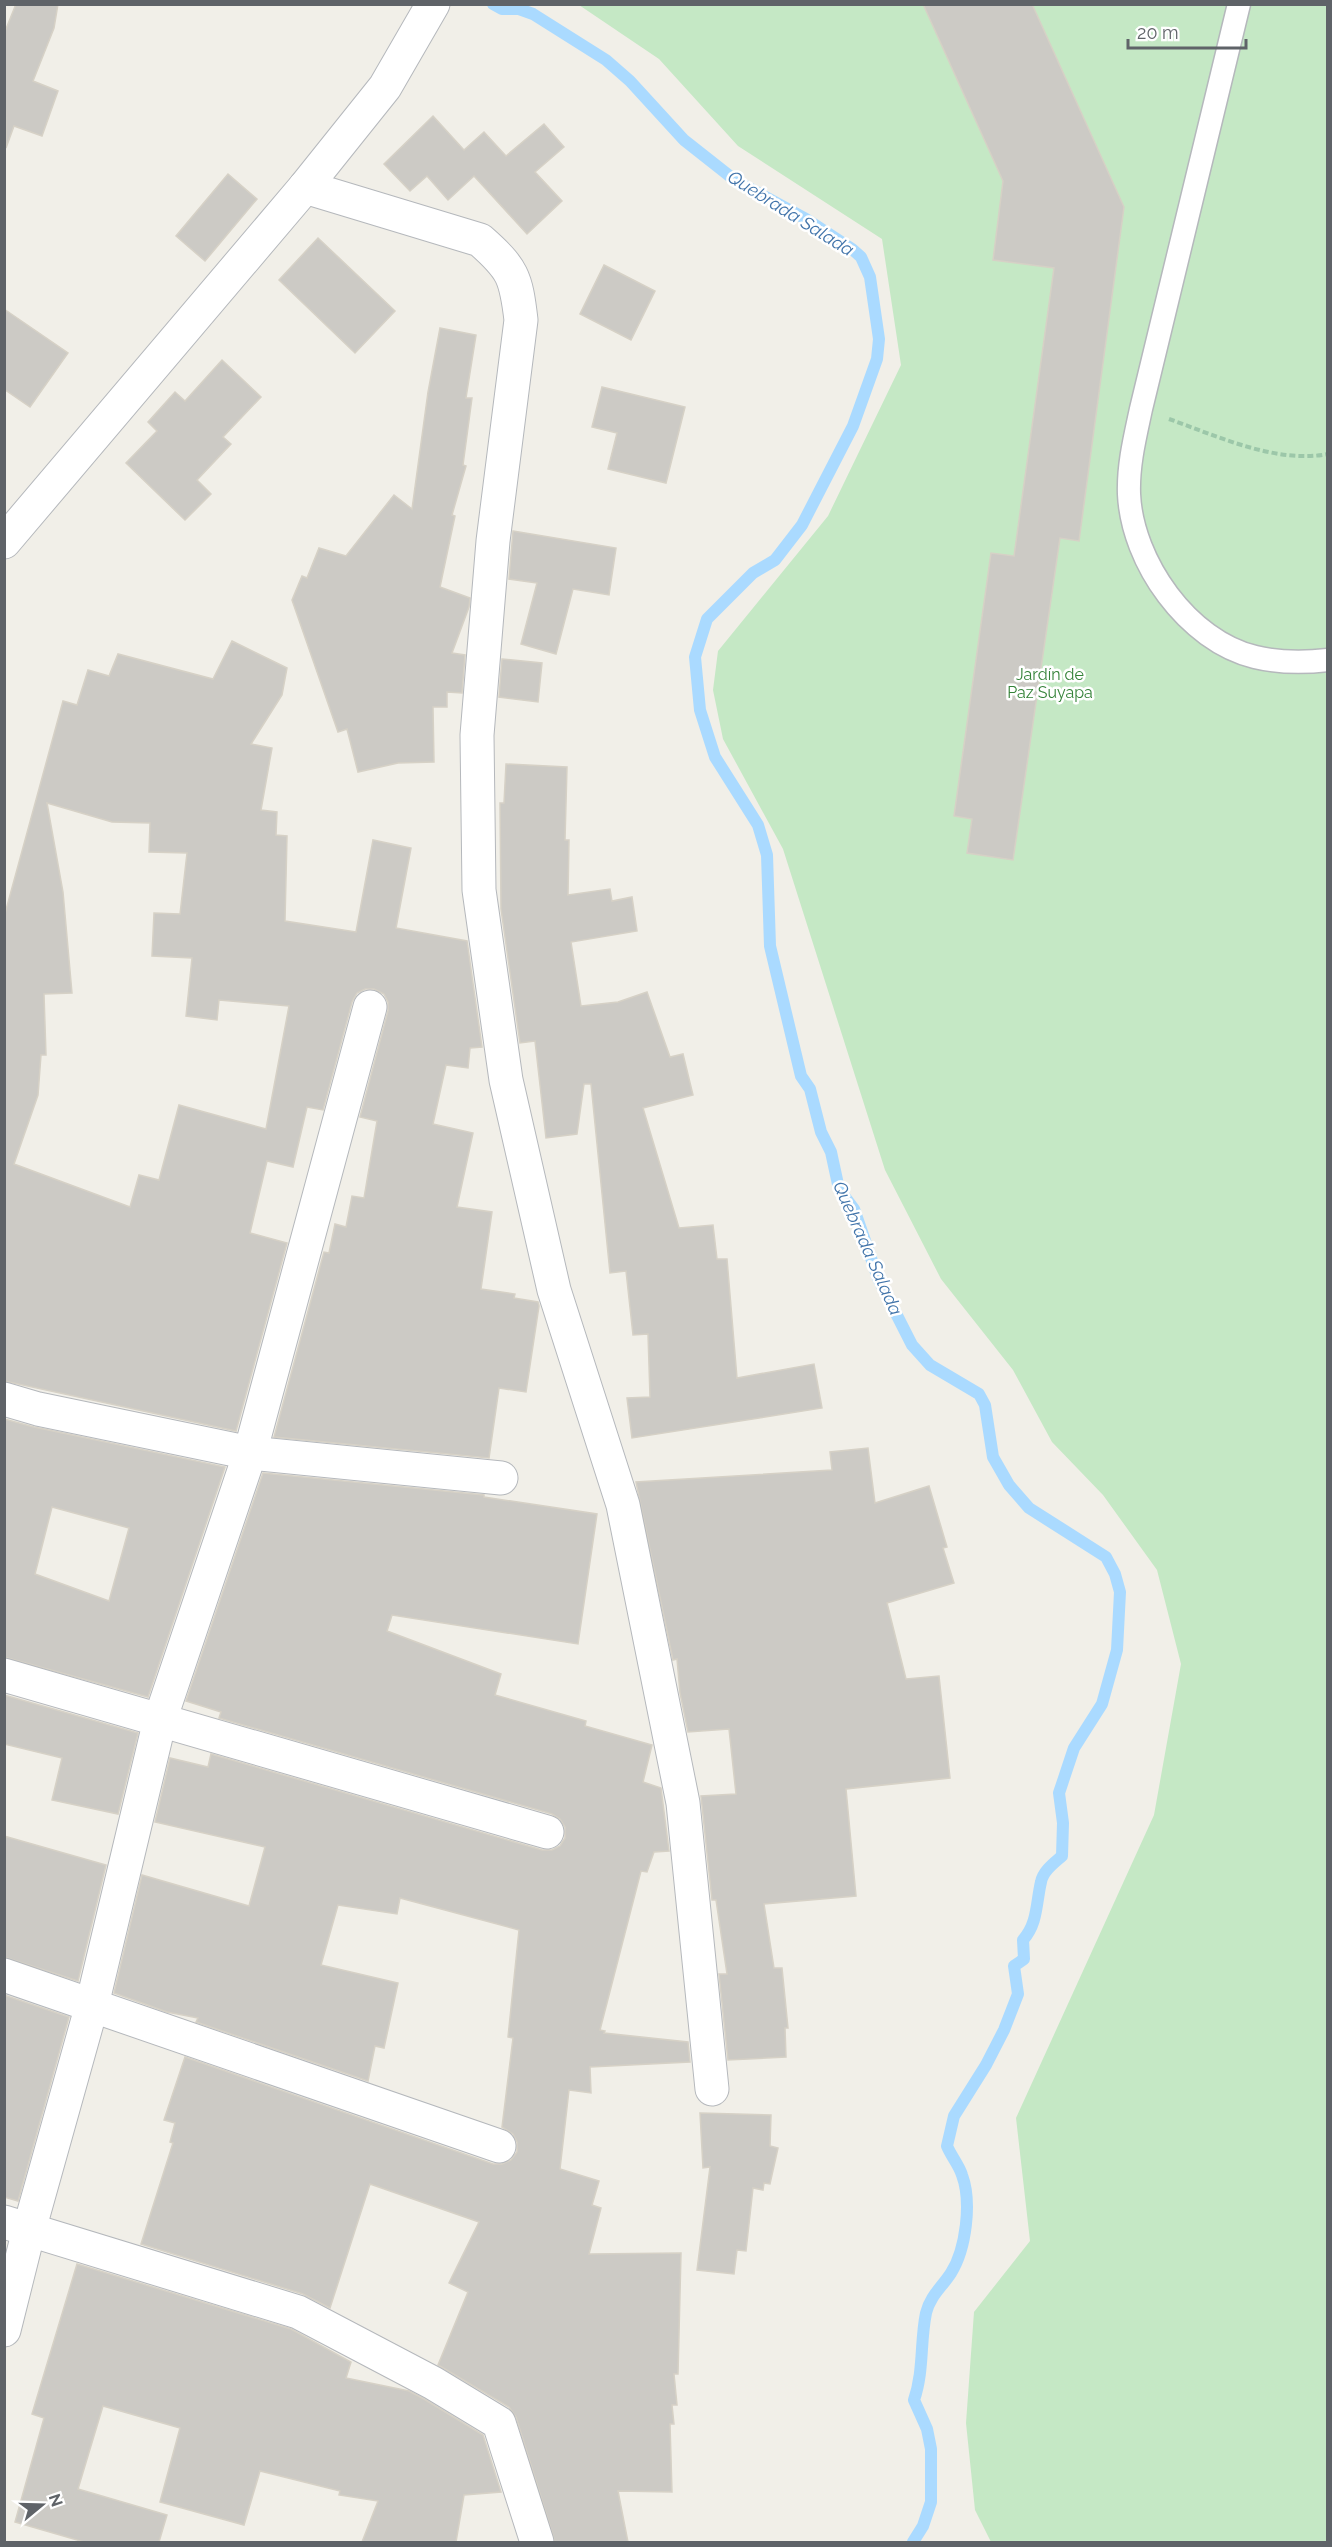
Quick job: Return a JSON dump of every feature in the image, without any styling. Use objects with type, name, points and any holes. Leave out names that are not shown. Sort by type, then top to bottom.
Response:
[{"type":"street","points":[[4,542],[305,186],[385,87],[433,4]]},
{"type":"street","points":[[305,186],[480,240],[502,259],[517,285],[521,320],[493,541],[477,735],[479,890],[506,1080],[554,1290],[623,1506],[680,1792],[712,2089]]},
{"type":"street","points":[[4,2330],[17,2226],[92,2005],[160,1720],[250,1453],[370,1007]]},
{"type":"street","points":[[4,1399],[38,1409],[250,1453],[501,1478]]},
{"type":"street","points":[[4,1675],[547,1832]]},
{"type":"street","points":[[4,1974],[499,2146]]},
{"type":"street","points":[[17,2226],[298,2312],[433,2383],[499,2423],[537,2542]]},
{"type":"lane","points":[[1239,4],[1141,409],[1131,455],[1129,496],[1138,538],[1152,572],[1178,609],[1210,637],[1254,657],[1299,663],[1328,660]]},
{"type":"path","points":[[1141,409],[1254,449],[1312,457],[1328,454]]},
{"type":"green space","name":"Jardín de Paz Suyapa","points":[[579,5],[1327,5],[1327,2542],[991,2542],[975,2510],[966,2423],[974,2312],[1030,2241],[1016,2118],[1154,1815],[1181,1664],[1157,1570],[1103,1495],[1052,1442],[1013,1370],[941,1279],[885,1170],[783,849],[723,739],[713,690],[718,651],[828,516],[901,365],[882,239],[738,146],[659,59]]},
{"type":"building","points":[[16,4],[58,4],[54,28],[33,81],[58,91],[42,136],[14,126],[6,148],[4,34]]},
{"type":"building","points":[[923,4],[1032,4],[1124,207],[1079,541],[1060,538],[1013,860],[967,853],[972,819],[954,816],[991,553],[1014,556],[1054,268],[993,260],[1003,181]]},
{"type":"building","points":[[433,116],[464,150],[484,132],[506,156],[544,124],[564,147],[535,172],[562,201],[527,234],[474,176],[448,200],[427,176],[410,191],[384,164]]},
{"type":"building","points":[[228,174],[257,199],[205,261],[176,236]]},
{"type":"building","points":[[318,238],[395,311],[355,353],[279,280]]},
{"type":"building","points":[[604,265],[655,291],[631,340],[580,314]]},
{"type":"building","points":[[4,309],[68,353],[30,407],[4,389]]},
{"type":"building","points":[[440,328],[476,335],[466,398],[472,398],[463,465],[466,466],[452,515],[455,516],[440,587],[470,598],[469,607],[452,653],[465,655],[462,693],[447,692],[447,707],[433,707],[434,762],[398,763],[358,772],[347,729],[338,732],[292,600],[302,576],[307,578],[319,548],[346,556],[394,495],[412,509],[428,392]]},
{"type":"building","points":[[222,360],[261,397],[223,437],[231,444],[197,480],[211,494],[185,520],[126,463],[157,431],[148,422],[175,392],[185,401]]},
{"type":"building","points":[[602,387],[685,407],[666,483],[608,469],[617,433],[592,427]]},
{"type":"building","points":[[513,531],[616,548],[609,595],[573,589],[556,654],[521,644],[537,583],[509,579]]},
{"type":"building","points":[[232,641],[287,668],[282,695],[251,744],[272,748],[261,810],[277,812],[276,835],[287,836],[285,921],[356,932],[373,840],[411,848],[396,928],[467,941],[482,1047],[470,1048],[468,1068],[446,1065],[433,1124],[473,1133],[457,1207],[492,1212],[481,1289],[515,1294],[514,1298],[538,1302],[539,1306],[526,1392],[499,1388],[489,1458],[274,1437],[324,1252],[329,1253],[335,1224],[346,1227],[352,1196],[364,1198],[377,1121],[360,1117],[388,1011],[388,1002],[384,994],[374,989],[365,989],[357,993],[352,1002],[323,1110],[307,1107],[293,1167],[267,1161],[250,1233],[287,1243],[236,1431],[4,1381],[4,917],[63,701],[77,705],[88,670],[109,676],[118,654],[213,679]],"holes":[[[47,803],[112,822],[150,823],[149,852],[187,853],[180,914],[154,913],[152,956],[192,958],[186,1016],[217,1020],[219,1000],[289,1006],[266,1129],[179,1105],[159,1180],[139,1175],[130,1207],[14,1164],[38,1095],[41,1055],[46,1055],[44,994],[72,993],[63,892]]]},
{"type":"building","points":[[502,659],[542,663],[538,702],[499,697]]},
{"type":"building","points":[[506,764],[567,767],[565,840],[569,840],[568,895],[610,889],[612,901],[632,897],[637,931],[571,942],[581,1006],[618,1002],[647,992],[670,1057],[683,1054],[693,1095],[643,1108],[679,1228],[713,1225],[717,1259],[727,1259],[737,1378],[814,1364],[822,1408],[632,1438],[627,1398],[650,1397],[648,1334],[633,1335],[626,1271],[610,1273],[591,1084],[584,1084],[577,1134],[546,1138],[535,1041],[520,1043],[501,909],[500,803],[504,803]]},
{"type":"building","points":[[4,1419],[225,1467],[148,1697],[4,1657]],"holes":[[[52,1507],[129,1528],[109,1601],[35,1574]]]},
{"type":"building","points":[[868,1448],[875,1503],[929,1486],[947,1547],[943,1548],[954,1583],[887,1603],[906,1679],[939,1676],[950,1778],[846,1789],[856,1896],[764,1904],[774,1968],[782,1968],[788,2028],[785,2028],[786,2057],[728,2060],[719,1974],[727,1974],[716,1900],[712,1900],[701,1796],[736,1794],[729,1729],[688,1732],[680,1693],[677,1659],[673,1660],[636,1482],[832,1470],[830,1452]]},
{"type":"building","points":[[263,1473],[484,1495],[484,1497],[597,1514],[578,1644],[392,1615],[387,1631],[501,1674],[495,1695],[586,1721],[585,1726],[652,1745],[643,1782],[661,1788],[669,1851],[654,1852],[647,1872],[641,1871],[600,2030],[605,2031],[604,2033],[688,2042],[690,2062],[590,2067],[591,2093],[569,2090],[560,2169],[599,2181],[592,2205],[601,2208],[589,2254],[681,2253],[678,2374],[674,2374],[677,2405],[672,2405],[674,2424],[670,2424],[672,2492],[618,2491],[628,2542],[555,2542],[516,2417],[509,2407],[438,2365],[468,2292],[449,2283],[479,2222],[370,2184],[330,2308],[303,2294],[141,2244],[173,2143],[170,2142],[175,2123],[164,2120],[185,2057],[493,2164],[502,2164],[511,2160],[517,2152],[517,2142],[513,2134],[502,2127],[513,2038],[508,2037],[519,1930],[400,1898],[397,1914],[338,1905],[321,1965],[398,1983],[384,2048],[375,2046],[368,2081],[196,2022],[198,2018],[167,2012],[114,1993],[142,1875],[249,1906],[265,1847],[155,1822],[170,1758],[208,1767],[211,1754],[542,1850],[552,1850],[560,1846],[565,1838],[565,1827],[560,1819],[552,1814],[219,1718],[221,1712],[186,1701]]},
{"type":"building","points":[[4,1695],[138,1733],[118,1814],[52,1800],[62,1758],[4,1744]]},
{"type":"building","points":[[4,1836],[106,1865],[78,1981],[4,1957]]},
{"type":"building","points":[[4,1995],[69,2017],[18,2201],[4,2197]]},
{"type":"building","points":[[700,2113],[771,2115],[770,2146],[778,2148],[770,2184],[764,2183],[763,2190],[753,2188],[746,2251],[737,2250],[734,2274],[697,2270],[710,2167],[703,2168]]},
{"type":"building","points":[[77,2264],[291,2329],[351,2362],[346,2378],[409,2391],[424,2399],[483,2435],[501,2492],[464,2495],[456,2542],[362,2542],[378,2501],[339,2495],[340,2491],[260,2471],[244,2525],[160,2502],[180,2428],[103,2406],[78,2489],[167,2515],[159,2542],[84,2542],[15,2522],[44,2418],[32,2414]]},
{"type":"waterway","name":"Quebrada Salada","points":[[493,4],[502,9],[519,9],[533,14],[606,60],[630,81],[684,140],[736,181],[806,219],[852,249],[861,257],[870,277],[879,339],[877,359],[853,426],[802,525],[775,560],[753,573],[707,619],[695,657],[700,710],[715,757],[758,825],[767,855],[770,946],[801,1076],[810,1089],[821,1132],[831,1152],[839,1189],[854,1209],[878,1278],[912,1345],[930,1365],[979,1394],[985,1405],[993,1457],[1009,1485],[1029,1508],[1106,1557],[1115,1574],[1120,1592],[1117,1650],[1102,1704],[1074,1748],[1059,1793],[1063,1823],[1062,1856],[1049,1867],[1042,1878],[1034,1920],[1023,1940],[1024,1959],[1014,1966],[1018,1994],[1004,2030],[986,2065],[954,2116],[947,2146],[961,2171],[965,2186],[966,2225],[956,2263],[930,2302],[924,2324],[919,2378],[914,2400],[927,2429],[931,2449],[931,2502],[923,2526],[913,2542]]}]
